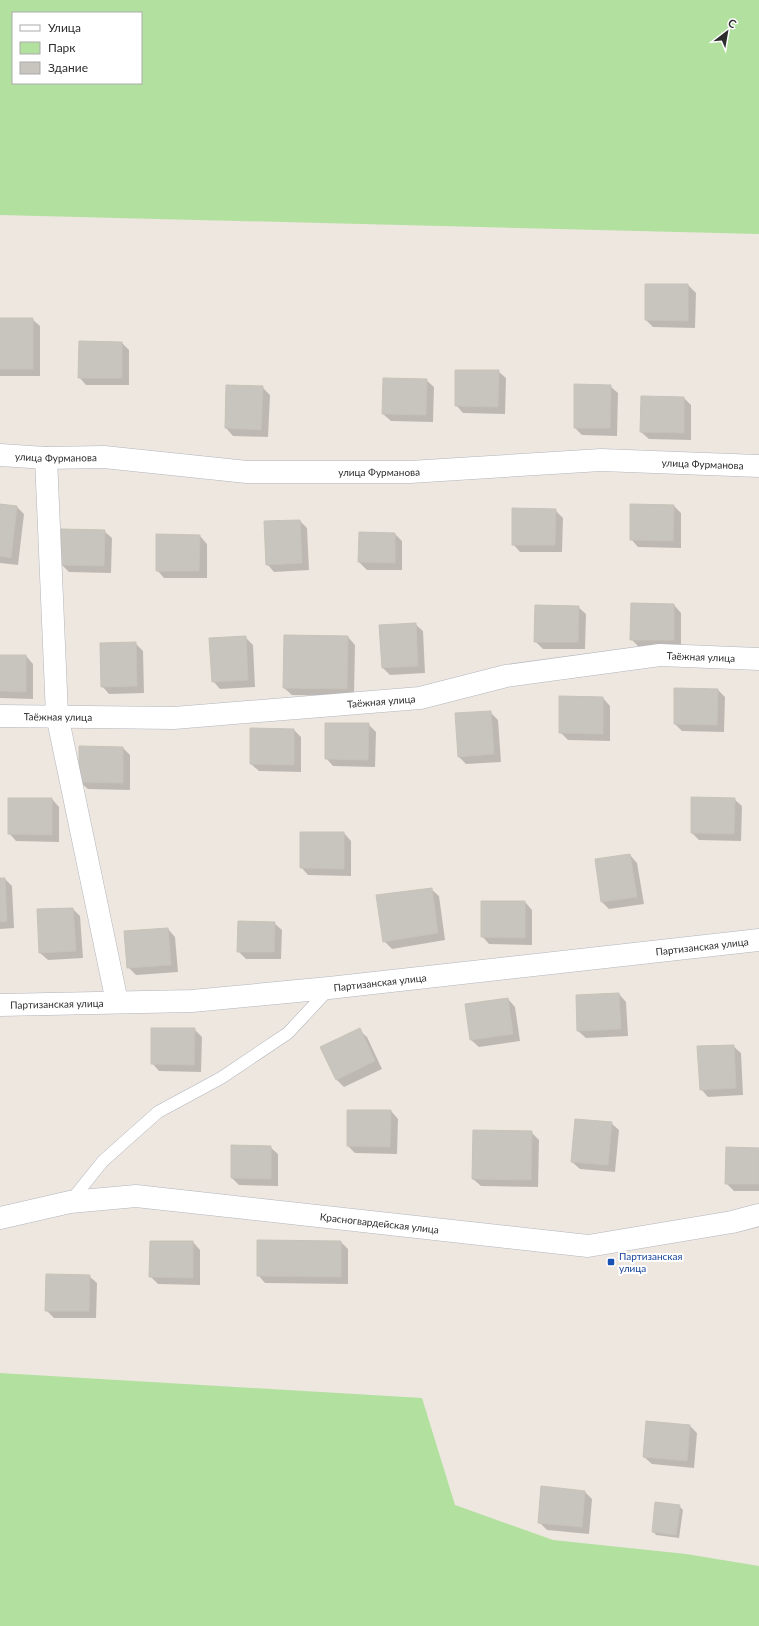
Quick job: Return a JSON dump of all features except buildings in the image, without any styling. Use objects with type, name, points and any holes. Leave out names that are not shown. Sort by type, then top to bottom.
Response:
[{"type":"street","name":"улица Фурманова","points":[[0,455],[46,458],[104,457],[247,472],[410,472],[601,460],[759,466]]},
{"type":"street","points":[[46,458],[57,715],[117,1002]]},
{"type":"street","name":"Таёжная улица","points":[[0,716],[57,715],[174,718],[420,698],[506,676],[660,655],[759,659]]},
{"type":"street","name":"Партизанская улица","points":[[0,1005],[192,1001],[329,988],[759,940]]},
{"type":"street","name":"Красногвардейская улица","points":[[0,1218],[70,1202],[136,1196],[588,1246],[732,1222],[759,1215]]},
{"type":"lane","points":[[70,1202],[103,1161],[158,1112],[221,1078],[288,1033],[329,988]]},
{"type":"green space","points":[[0,0],[759,0],[759,234],[0,215]]},
{"type":"green space","points":[[0,1373],[422,1398],[455,1505],[553,1540],[686,1554],[759,1566],[759,1626],[0,1626]]},
{"type":"place","name":"Партизанская улица","points":[[611,1262]]}]
